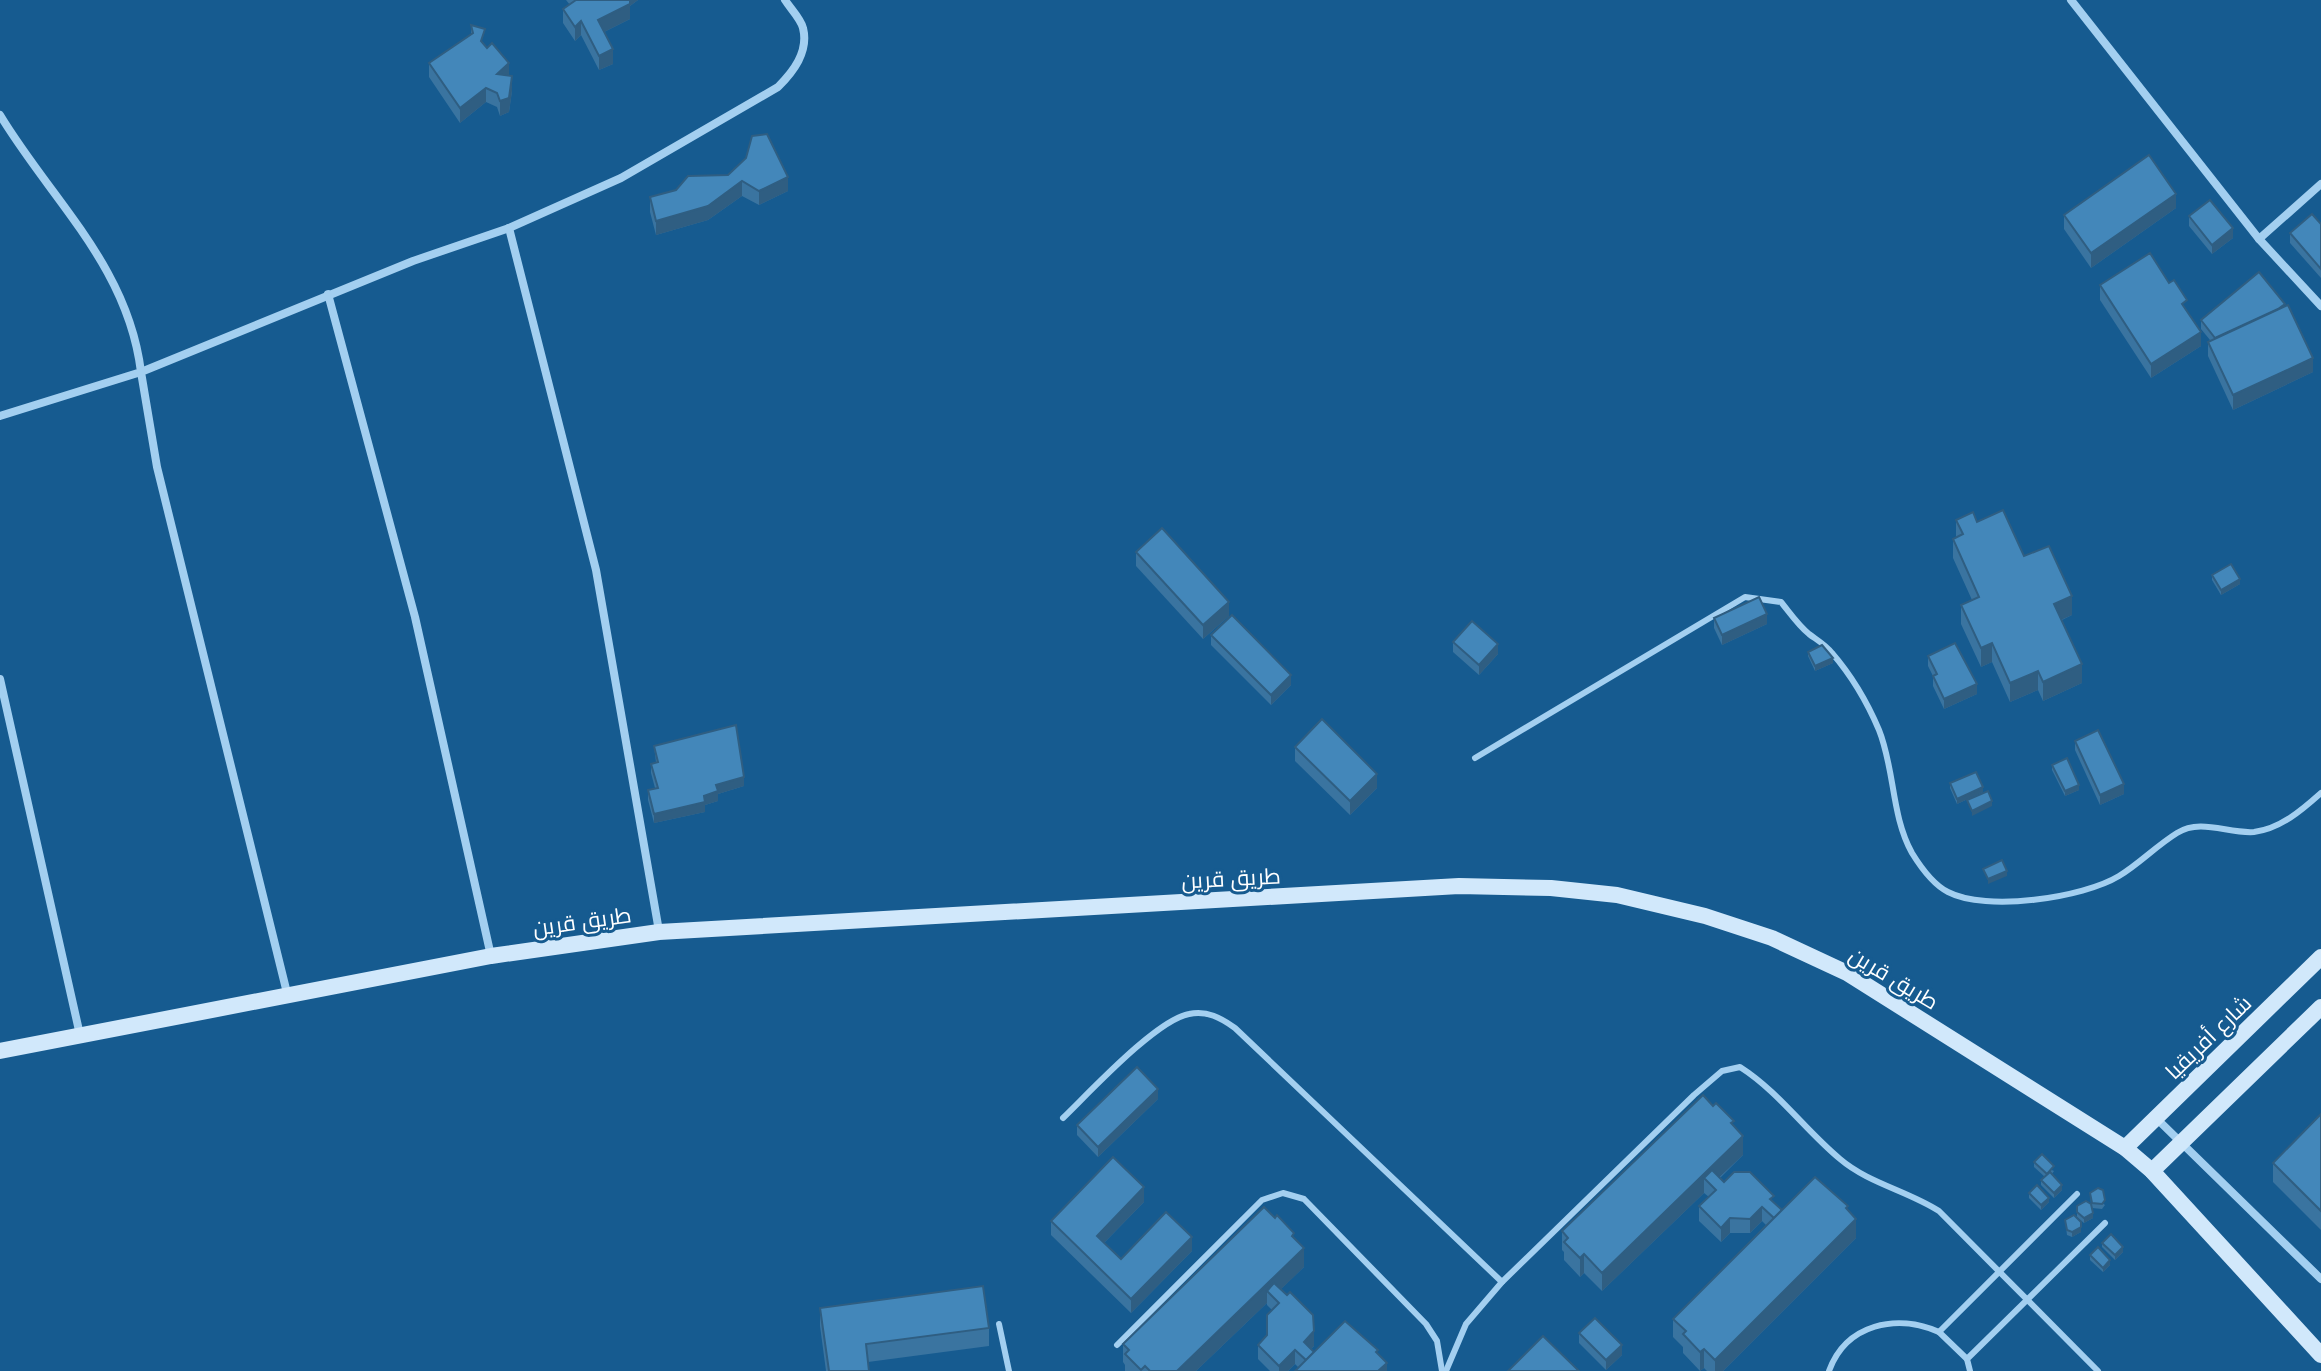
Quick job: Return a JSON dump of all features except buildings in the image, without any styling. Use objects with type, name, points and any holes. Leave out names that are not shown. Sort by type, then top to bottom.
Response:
[{"type":"street","points":[[0,416],[141,372],[328,294],[509,228],[621,178],[778,87],[793,72],[802,54],[803,27],[785,0]]},
{"type":"street","points":[[2071,0],[2259,239],[2321,306]]},
{"type":"street","points":[[0,115],[100,256],[127,311],[137,342],[157,467],[288,997]]},
{"type":"street","points":[[2259,239],[2321,184]]},
{"type":"street","points":[[509,228],[596,570],[659,932]]},
{"type":"street","points":[[328,294],[415,617],[491,956]]},
{"type":"street","points":[[0,679],[80,1035]]},
{"type":"street","name":"طريق قرين","points":[[0,1051],[491,956],[659,932],[1459,886],[1551,888],[1617,895],[1705,916],[1772,938],[1847,973],[2125,1148],[2152,1171],[2321,1355]]},
{"type":"street","name":"شارع أفريقيا","points":[[2125,1148],[2321,957]]},
{"type":"street","points":[[2152,1171],[2321,1007]]},
{"type":"street","points":[[2156,1118],[2321,1279]]},
{"type":"lane","points":[[1475,758],[1745,597],[1781,602],[1806,631],[1831,651],[1862,697],[1880,732],[1891,770],[1901,827],[1912,854],[1947,892],[1970,900],[2020,902],[2093,888],[2119,876],[2180,831],[2198,826],[2252,832],[2268,829],[2296,813],[2321,793]]},
{"type":"lane","points":[[1063,1118],[1150,1037],[1177,1017],[1192,1013],[1218,1016],[1235,1028],[1502,1282]]},
{"type":"lane","points":[[1444,1371],[1466,1324],[1502,1282],[1694,1095],[1722,1071],[1740,1067],[1761,1081],[1841,1160],[1861,1174],[1922,1200],[1939,1211],[2098,1371]]},
{"type":"lane","points":[[1117,1345],[1262,1200],[1283,1193],[1304,1199],[1412,1308],[1437,1341],[1444,1371]]},
{"type":"lane","points":[[1939,1332],[2077,1194]]},
{"type":"lane","points":[[1967,1359],[2105,1223]]},
{"type":"lane","points":[[1829,1371],[1844,1345],[1865,1329],[1885,1323],[1905,1322],[1924,1325],[1939,1332],[1967,1359],[1970,1371]]},
{"type":"lane","points":[[999,1324],[1009,1371]]}]
